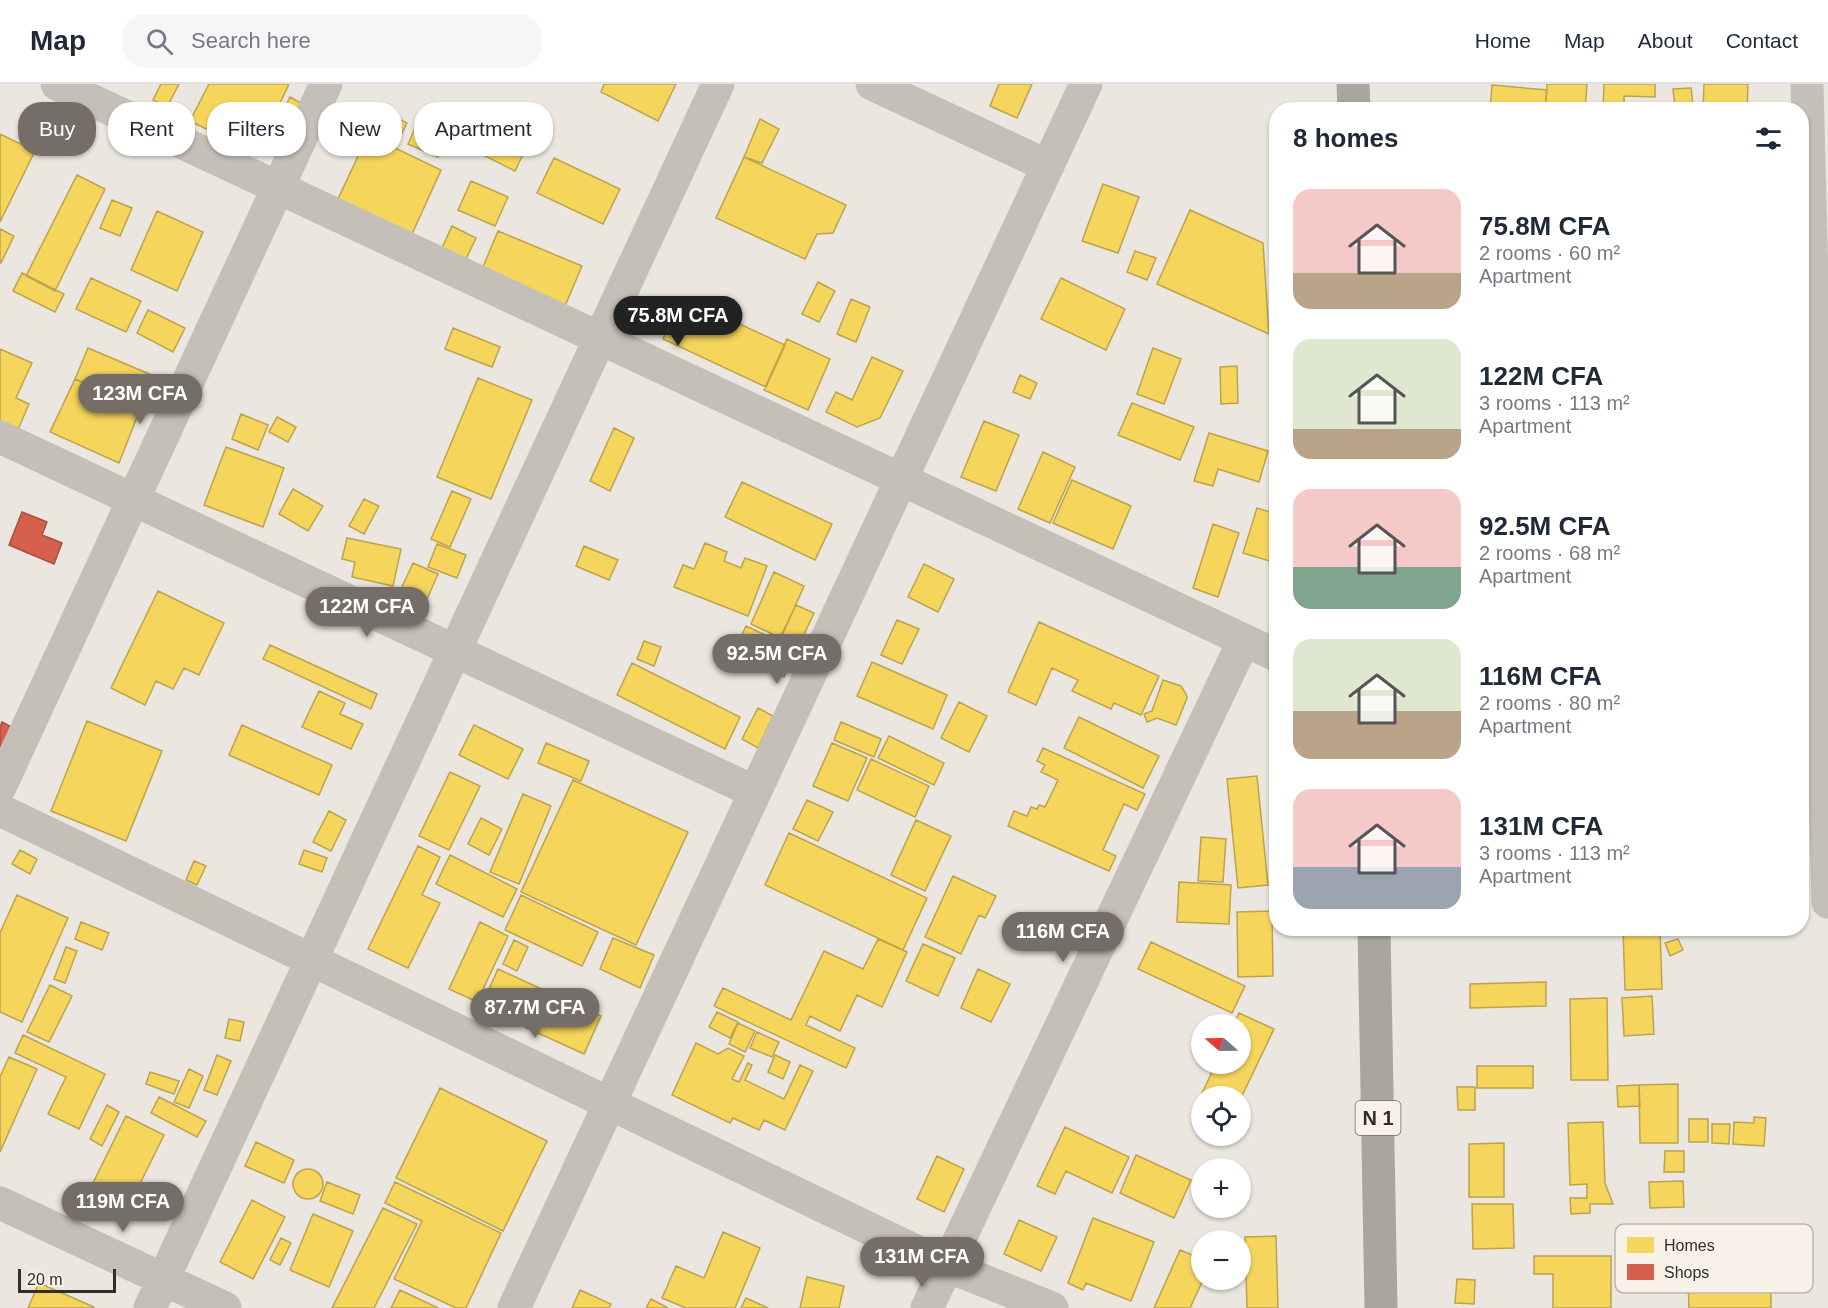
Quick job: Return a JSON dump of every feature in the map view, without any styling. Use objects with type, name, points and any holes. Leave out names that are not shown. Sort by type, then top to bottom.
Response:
[{"type":"highway","points":[[1353,84],[1354,102]]},
{"type":"highway","name":"N 1","points":[[1374,936],[1381,1308]]},
{"type":"street","points":[[57,84],[1269,652]]},
{"type":"street","points":[[0,787],[326,84]]},
{"type":"street","points":[[157,1294],[718,84]]},
{"type":"street","points":[[872,84],[1048,166]]},
{"type":"street","points":[[514,1308],[1086,84]]},
{"type":"street","points":[[1807,84],[1807,102]]},
{"type":"street","points":[[1809,206],[1817,692],[1828,902]]},
{"type":"street","points":[[0,438],[755,792]]},
{"type":"street","points":[[927,1308],[1244,640]]},
{"type":"street","points":[[0,810],[947,1266],[1052,1308]]},
{"type":"street","points":[[0,1203],[157,1294],[225,1308]]},
{"type":"street","points":[[947,1266],[948,1308]]},
{"type":"building: Homes","points":[[161,84],[179,84],[170,102],[153,100]]},
{"type":"building: Homes","points":[[209,84],[289,84],[281,102],[207,102],[207,130],[195,124],[195,111]]},
{"type":"building: Homes","points":[[604,84],[676,84],[658,121],[601,92]]},
{"type":"building: Homes","points":[[999,84],[1032,84],[1017,118],[990,106]]},
{"type":"building: Homes","points":[[1547,84],[1587,84],[1586,102],[1546,102]]},
{"type":"building: Homes","points":[[1604,84],[1655,84],[1655,97],[1624,96],[1624,102],[1603,102]]},
{"type":"building: Homes","points":[[1704,84],[1748,84],[1747,102],[1703,102]]},
{"type":"building: Homes","points":[[1492,85],[1547,90],[1546,102],[1491,102]]},
{"type":"building: Homes","points":[[1691,88],[1693,102],[1675,102],[1673,89]]},
{"type":"building: Homes","points":[[290,97],[299,102],[288,102]]},
{"type":"building: Homes","points":[[760,119],[779,129],[762,163],[744,157]]},
{"type":"building: Homes","points":[[402,120],[407,123],[402,133]]},
{"type":"building: Homes","points":[[414,130],[414,147],[408,144]]},
{"type":"building: Homes","points":[[0,134],[18,143],[18,156],[33,156],[0,222]]},
{"type":"building: Homes","points":[[402,151],[441,170],[412,234],[338,199],[358,156],[402,156]]},
{"type":"building: Homes","points":[[485,156],[522,156],[515,171]]},
{"type":"building: Homes","points":[[744,157],[846,205],[833,233],[817,234],[805,259],[716,218]]},
{"type":"building: Homes","points":[[554,158],[620,189],[603,224],[537,193]]},
{"type":"building: Homes","points":[[77,175],[105,189],[55,291],[26,276]]},
{"type":"building: Homes","points":[[471,181],[508,197],[495,226],[458,210]]},
{"type":"building: Homes","points":[[1103,184],[1139,197],[1118,253],[1082,241]]},
{"type":"building: Homes","points":[[112,200],[132,208],[120,236],[100,228]]},
{"type":"building: Homes","points":[[1190,210],[1263,243],[1269,334],[1157,284]]},
{"type":"building: Homes","points":[[157,211],[203,232],[177,291],[131,270]]},
{"type":"building: Homes","points":[[452,226],[476,238],[465,261],[441,250]]},
{"type":"building: Homes","points":[[0,229],[14,236],[1,263],[0,263]]},
{"type":"building: Homes","points":[[498,231],[582,266],[562,313],[478,279]]},
{"type":"building: Homes","points":[[1135,251],[1156,258],[1147,280],[1127,272]]},
{"type":"building: Homes","points":[[22,273],[64,294],[55,312],[13,291]]},
{"type":"building: Homes","points":[[91,278],[141,301],[126,332],[76,309]]},
{"type":"building: Homes","points":[[1061,278],[1125,309],[1106,350],[1041,319]]},
{"type":"building: Homes","points":[[818,282],[835,291],[819,322],[802,314]]},
{"type":"building: Homes","points":[[682,297],[785,345],[766,387],[663,339]]},
{"type":"building: Homes","points":[[851,299],[870,307],[856,342],[837,334]]},
{"type":"building: Homes","points":[[148,310],[185,328],[173,352],[137,333]]},
{"type":"building: Homes","points":[[453,328],[500,347],[492,367],[445,349]]},
{"type":"building: Homes","points":[[787,339],[830,359],[808,410],[764,390]]},
{"type":"building: Homes","points":[[88,348],[154,376],[141,407],[75,379]]},
{"type":"building: Homes","points":[[1153,348],[1181,359],[1164,404],[1137,394]]},
{"type":"building: Homes","points":[[0,349],[32,363],[16,398],[29,404],[17,432],[0,425]]},
{"type":"building: Homes","points":[[872,357],[903,371],[880,418],[857,427],[826,412],[836,392],[852,400]]},
{"type":"building: Homes","points":[[1237,366],[1238,403],[1221,404],[1220,367]]},
{"type":"building: Homes","points":[[1020,375],[1037,383],[1030,399],[1013,392]]},
{"type":"building: Homes","points":[[478,378],[532,400],[491,499],[437,477]]},
{"type":"building: Homes","points":[[75,379],[141,407],[119,463],[50,432]]},
{"type":"building: Homes","points":[[1132,403],[1194,427],[1180,460],[1118,435]]},
{"type":"building: Homes","points":[[241,414],[268,425],[258,450],[232,439]]},
{"type":"building: Homes","points":[[277,417],[296,427],[288,442],[269,432]]},
{"type":"building: Homes","points":[[984,421],[1019,435],[996,491],[961,477]]},
{"type":"building: Homes","points":[[614,428],[634,438],[610,491],[590,481]]},
{"type":"building: Homes","points":[[1209,433],[1268,451],[1259,482],[1218,469],[1213,486],[1194,481]]},
{"type":"building: Homes","points":[[226,447],[284,468],[263,527],[204,505]]},
{"type":"building: Homes","points":[[1043,452],[1075,467],[1050,523],[1018,509]]},
{"type":"building: Homes","points":[[1072,480],[1131,506],[1113,549],[1053,523]]},
{"type":"building: Homes","points":[[742,482],[832,524],[815,560],[725,517]]},
{"type":"building: Homes","points":[[293,489],[323,506],[308,531],[279,514]]},
{"type":"building: Homes","points":[[452,491],[471,499],[450,547],[431,539]]},
{"type":"building: Homes","points":[[364,499],[379,506],[364,534],[349,526]]},
{"type":"building: Homes","points":[[1257,508],[1269,512],[1269,561],[1243,553]]},
{"type":"building: Homes","points":[[1213,524],[1239,533],[1218,597],[1193,588]]},
{"type":"building: Homes","points":[[347,538],[401,549],[393,586],[352,577],[355,562],[342,559]]},
{"type":"building: Homes","points":[[705,543],[727,552],[724,561],[741,568],[745,558],[767,566],[748,616],[674,587],[683,565],[694,569]]},
{"type":"building: Homes","points":[[437,544],[466,555],[457,578],[428,567]]},
{"type":"building: Homes","points":[[584,546],[618,560],[609,580],[576,566]]},
{"type":"building: Homes","points":[[413,563],[438,574],[427,599],[402,587]]},
{"type":"building: Homes","points":[[924,564],[954,579],[938,612],[908,597]]},
{"type":"building: Homes","points":[[774,572],[804,586],[781,638],[751,624]]},
{"type":"building: Homes","points":[[158,591],[224,623],[199,675],[184,668],[173,689],[156,681],[145,705],[111,688]]},
{"type":"building: Homes","points":[[796,605],[814,613],[784,677],[765,668]]},
{"type":"building: Homes","points":[[897,620],[919,629],[902,664],[881,655]]},
{"type":"building: Homes","points":[[1039,622],[1159,676],[1141,715],[1114,703],[1111,709],[1072,691],[1078,680],[1052,668],[1036,705],[1008,692]]},
{"type":"building: Homes","points":[[746,626],[774,639],[761,667],[733,654]]},
{"type":"building: Homes","points":[[644,641],[661,647],[654,666],[637,659]]},
{"type":"building: Homes","points":[[270,645],[377,694],[371,709],[263,659]]},
{"type":"building: Homes","points":[[872,662],[947,695],[933,729],[857,696]]},
{"type":"building: Homes","points":[[632,663],[740,717],[725,749],[617,695]]},
{"type":"building: Homes","points":[[1163,680],[1181,686],[1186,694],[1187,698],[1176,725],[1157,718],[1147,722],[1144,714],[1152,711]]},
{"type":"building: Homes","points":[[319,691],[345,703],[340,714],[363,724],[351,749],[302,727]]},
{"type":"building: Homes","points":[[959,702],[987,716],[969,752],[941,738]]},
{"type":"building: Homes","points":[[758,708],[773,716],[758,748],[742,739]]},
{"type":"building: Homes","points":[[1079,717],[1159,756],[1143,788],[1064,748]]},
{"type":"building: Homes","points":[[87,721],[162,751],[126,841],[51,811]]},
{"type":"building: Homes","points":[[841,722],[881,739],[874,757],[834,740]]},
{"type":"building: Homes","points":[[242,725],[332,765],[319,795],[229,755]]},
{"type":"building: Homes","points":[[474,725],[523,749],[508,779],[459,755]]},
{"type":"building: Homes","points":[[889,736],[944,763],[934,785],[878,758]]},
{"type":"building: Homes","points":[[546,743],[589,761],[581,781],[538,763]]},
{"type":"building: Homes","points":[[832,743],[867,758],[848,801],[813,786]]},
{"type":"building: Homes","points":[[1043,748],[1145,794],[1137,810],[1124,804],[1103,850],[1116,856],[1109,871],[1008,826],[1014,811],[1027,816],[1031,807],[1037,809],[1039,805],[1045,807],[1058,780],[1041,772],[1045,765],[1037,761]]},
{"type":"building: Homes","points":[[871,759],[929,786],[915,817],[857,790]]},
{"type":"building: Homes","points":[[450,772],[480,786],[449,850],[419,836]]},
{"type":"building: Homes","points":[[1257,776],[1268,885],[1238,888],[1227,779]]},
{"type":"building: Homes","points":[[573,780],[688,832],[636,945],[521,892]]},
{"type":"building: Homes","points":[[523,794],[551,806],[519,884],[490,872]]},
{"type":"building: Homes","points":[[807,800],[833,812],[818,841],[793,829]]},
{"type":"building: Homes","points":[[329,811],[346,820],[331,851],[313,842]]},
{"type":"building: Homes","points":[[481,818],[502,829],[489,855],[468,844]]},
{"type":"building: Homes","points":[[916,820],[951,836],[925,891],[891,875]]},
{"type":"building: Homes","points":[[789,833],[927,898],[903,950],[765,885]]},
{"type":"building: Homes","points":[[1201,837],[1226,839],[1223,882],[1198,881]]},
{"type":"building: Homes","points":[[418,846],[440,857],[422,895],[440,903],[408,968],[368,949]]},
{"type":"building: Homes","points":[[20,850],[37,859],[30,874],[12,864]]},
{"type":"building: Homes","points":[[304,850],[327,858],[322,872],[299,864]]},
{"type":"building: Homes","points":[[450,855],[517,889],[503,917],[436,884]]},
{"type":"building: Homes","points":[[194,861],[206,866],[197,885],[186,880]]},
{"type":"building: Homes","points":[[953,876],[996,896],[985,918],[979,915],[961,954],[925,937]]},
{"type":"building: Homes","points":[[1179,882],[1231,885],[1229,924],[1177,922]]},
{"type":"building: Homes","points":[[17,895],[68,918],[22,1022],[0,1012],[0,933]]},
{"type":"building: Homes","points":[[521,895],[598,932],[582,966],[505,930]]},
{"type":"building: Homes","points":[[1269,911],[1269,936],[1272,936],[1273,976],[1238,977],[1237,912]]},
{"type":"building: Homes","points":[[81,922],[109,933],[102,950],[75,939]]},
{"type":"building: Homes","points":[[480,922],[508,936],[477,1002],[449,989]]},
{"type":"building: Homes","points":[[1623,936],[1660,936],[1662,989],[1625,990]]},
{"type":"building: Homes","points":[[613,938],[654,955],[640,988],[600,969]]},
{"type":"building: Homes","points":[[878,939],[907,952],[882,1007],[857,995],[840,1031],[810,1016],[806,1025],[855,1048],[846,1068],[714,1006],[723,988],[791,1020],[824,951],[863,969]]},
{"type":"building: Homes","points":[[1678,939],[1683,950],[1670,956],[1665,943]]},
{"type":"building: Homes","points":[[514,940],[528,947],[517,971],[503,964]]},
{"type":"building: Homes","points":[[1151,942],[1245,986],[1232,1013],[1138,969]]},
{"type":"building: Homes","points":[[923,944],[955,958],[938,996],[906,981]]},
{"type":"building: Homes","points":[[66,947],[77,951],[65,983],[54,979]]},
{"type":"building: Homes","points":[[498,969],[601,1016],[584,1054],[481,1007]]},
{"type":"building: Homes","points":[[978,969],[1010,984],[991,1022],[961,1008]]},
{"type":"building: Homes","points":[[1546,982],[1546,1006],[1470,1008],[1470,984]]},
{"type":"building: Homes","points":[[50,985],[72,996],[49,1042],[27,1032]]},
{"type":"building: Homes","points":[[1652,996],[1654,1034],[1624,1036],[1622,998]]},
{"type":"building: Homes","points":[[1607,998],[1608,1080],[1571,1080],[1570,999]]},
{"type":"building: Homes","points":[[717,1012],[738,1022],[730,1038],[709,1027]]},
{"type":"building: Homes","points":[[1251,1018],[1274,1029],[1247,1086],[1205,1086],[1211,1074],[1251,1074]]},
{"type":"building: Homes","points":[[229,1019],[244,1022],[240,1041],[225,1038]]},
{"type":"building: Homes","points":[[738,1023],[755,1031],[745,1052],[729,1044]]},
{"type":"building: Homes","points":[[757,1032],[779,1042],[772,1057],[750,1048]]},
{"type":"building: Homes","points":[[23,1035],[105,1074],[79,1129],[48,1114],[66,1077],[15,1053]]},
{"type":"building: Homes","points":[[696,1043],[718,1054],[728,1048],[744,1056],[732,1079],[739,1082],[748,1063],[752,1065],[745,1080],[784,1099],[800,1065],[813,1071],[785,1130],[764,1120],[759,1130],[733,1118],[730,1123],[672,1095]]},
{"type":"building: Homes","points":[[217,1055],[231,1061],[217,1095],[204,1090]]},
{"type":"building: Homes","points":[[775,1055],[790,1062],[783,1079],[768,1072]]},
{"type":"building: Homes","points":[[9,1057],[37,1069],[0,1152],[0,1077]]},
{"type":"building: Homes","points":[[1477,1066],[1533,1066],[1533,1088],[1477,1088]]},
{"type":"building: Homes","points":[[189,1069],[203,1076],[189,1108],[174,1102]]},
{"type":"building: Homes","points":[[150,1072],[179,1081],[174,1094],[146,1084]]},
{"type":"building: Homes","points":[[1678,1084],[1678,1143],[1640,1143],[1639,1085]]},
{"type":"building: Homes","points":[[1639,1085],[1640,1106],[1618,1107],[1617,1086]]},
{"type":"building: Homes","points":[[1457,1087],[1475,1087],[1475,1110],[1458,1110]]},
{"type":"building: Homes","points":[[440,1088],[547,1141],[503,1231],[396,1178]]},
{"type":"building: Homes","points":[[159,1097],[206,1121],[197,1137],[151,1113]]},
{"type":"building: Homes","points":[[107,1105],[119,1112],[102,1146],[90,1139]]},
{"type":"building: Homes","points":[[126,1116],[164,1135],[129,1206],[91,1187]]},
{"type":"building: Homes","points":[[1754,1117],[1766,1118],[1764,1146],[1733,1144],[1734,1122],[1754,1123]]},
{"type":"building: Homes","points":[[1689,1119],[1708,1119],[1708,1142],[1689,1142]]},
{"type":"building: Homes","points":[[1603,1122],[1605,1183],[1613,1204],[1590,1204],[1590,1213],[1571,1214],[1570,1198],[1587,1198],[1587,1184],[1570,1185],[1568,1123]]},
{"type":"building: Homes","points":[[1712,1124],[1730,1124],[1729,1144],[1712,1143]]},
{"type":"building: Homes","points":[[1065,1127],[1129,1157],[1112,1193],[1066,1171],[1055,1194],[1037,1186]]},
{"type":"building: Homes","points":[[256,1142],[294,1160],[284,1183],[245,1166]]},
{"type":"building: Homes","points":[[1504,1143],[1504,1197],[1469,1197],[1469,1144]]},
{"type":"building: Homes","points":[[1665,1151],[1684,1151],[1684,1172],[1664,1172]]},
{"type":"building: Homes","points":[[1136,1155],[1191,1180],[1174,1218],[1120,1193]]},
{"type":"building: Homes","points":[[937,1156],[964,1169],[944,1212],[917,1199]]},
{"type":"building: Homes","points":[[308,1169],[319,1173],[323,1184],[319,1195],[308,1199],[297,1195],[293,1184],[297,1173]]},
{"type":"building: Homes","points":[[1683,1181],[1684,1207],[1650,1208],[1649,1182]]},
{"type":"building: Homes","points":[[327,1182],[360,1195],[353,1214],[320,1201]]},
{"type":"building: Homes","points":[[395,1182],[501,1233],[466,1308],[456,1308],[394,1279],[422,1221],[385,1203]]},
{"type":"building: Homes","points":[[252,1200],[285,1217],[253,1279],[220,1262]]},
{"type":"building: Homes","points":[[1472,1204],[1513,1204],[1514,1248],[1473,1249]]},
{"type":"building: Homes","points":[[383,1208],[417,1224],[374,1308],[332,1308]]},
{"type":"building: Homes","points":[[313,1214],[353,1231],[329,1287],[290,1270]]},
{"type":"building: Homes","points":[[1093,1218],[1154,1242],[1131,1301],[1086,1283],[1083,1290],[1068,1283]]},
{"type":"building: Homes","points":[[1019,1220],[1057,1237],[1041,1271],[1004,1254]]},
{"type":"building: Homes","points":[[723,1232],[760,1248],[735,1308],[686,1308],[662,1298],[676,1266],[704,1278]]},
{"type":"building: Homes","points":[[1276,1236],[1278,1308],[1247,1308],[1246,1290],[1251,1290],[1251,1237]]},
{"type":"building: Homes","points":[[281,1238],[291,1243],[280,1265],[270,1260]]},
{"type":"building: Homes","points":[[1180,1250],[1191,1254],[1191,1290],[1198,1290],[1190,1308],[1154,1308]]},
{"type":"building: Homes","points":[[1534,1256],[1611,1256],[1611,1308],[1553,1308],[1553,1274],[1534,1274]]},
{"type":"building: Homes","points":[[807,1277],[844,1286],[839,1308],[800,1308]]},
{"type":"building: Homes","points":[[1457,1279],[1475,1280],[1474,1304],[1455,1303]]},
{"type":"building: Homes","points":[[39,1283],[94,1307],[94,1308],[28,1308]]},
{"type":"building: Homes","points":[[400,1290],[438,1308],[391,1308]]},
{"type":"building: Homes","points":[[580,1290],[611,1304],[609,1308],[572,1308]]},
{"type":"building: Homes","points":[[1688,1293],[1771,1293],[1771,1308],[1689,1308]]},
{"type":"building: Homes","points":[[746,1298],[768,1308],[741,1308]]},
{"type":"building: Homes","points":[[651,1299],[668,1308],[646,1308]]},
{"type":"building: Shops","points":[[22,512],[47,522],[42,535],[62,543],[54,564],[9,545]]},
{"type":"building: Shops","points":[[2,722],[15,729],[0,757],[0,727]]}]
